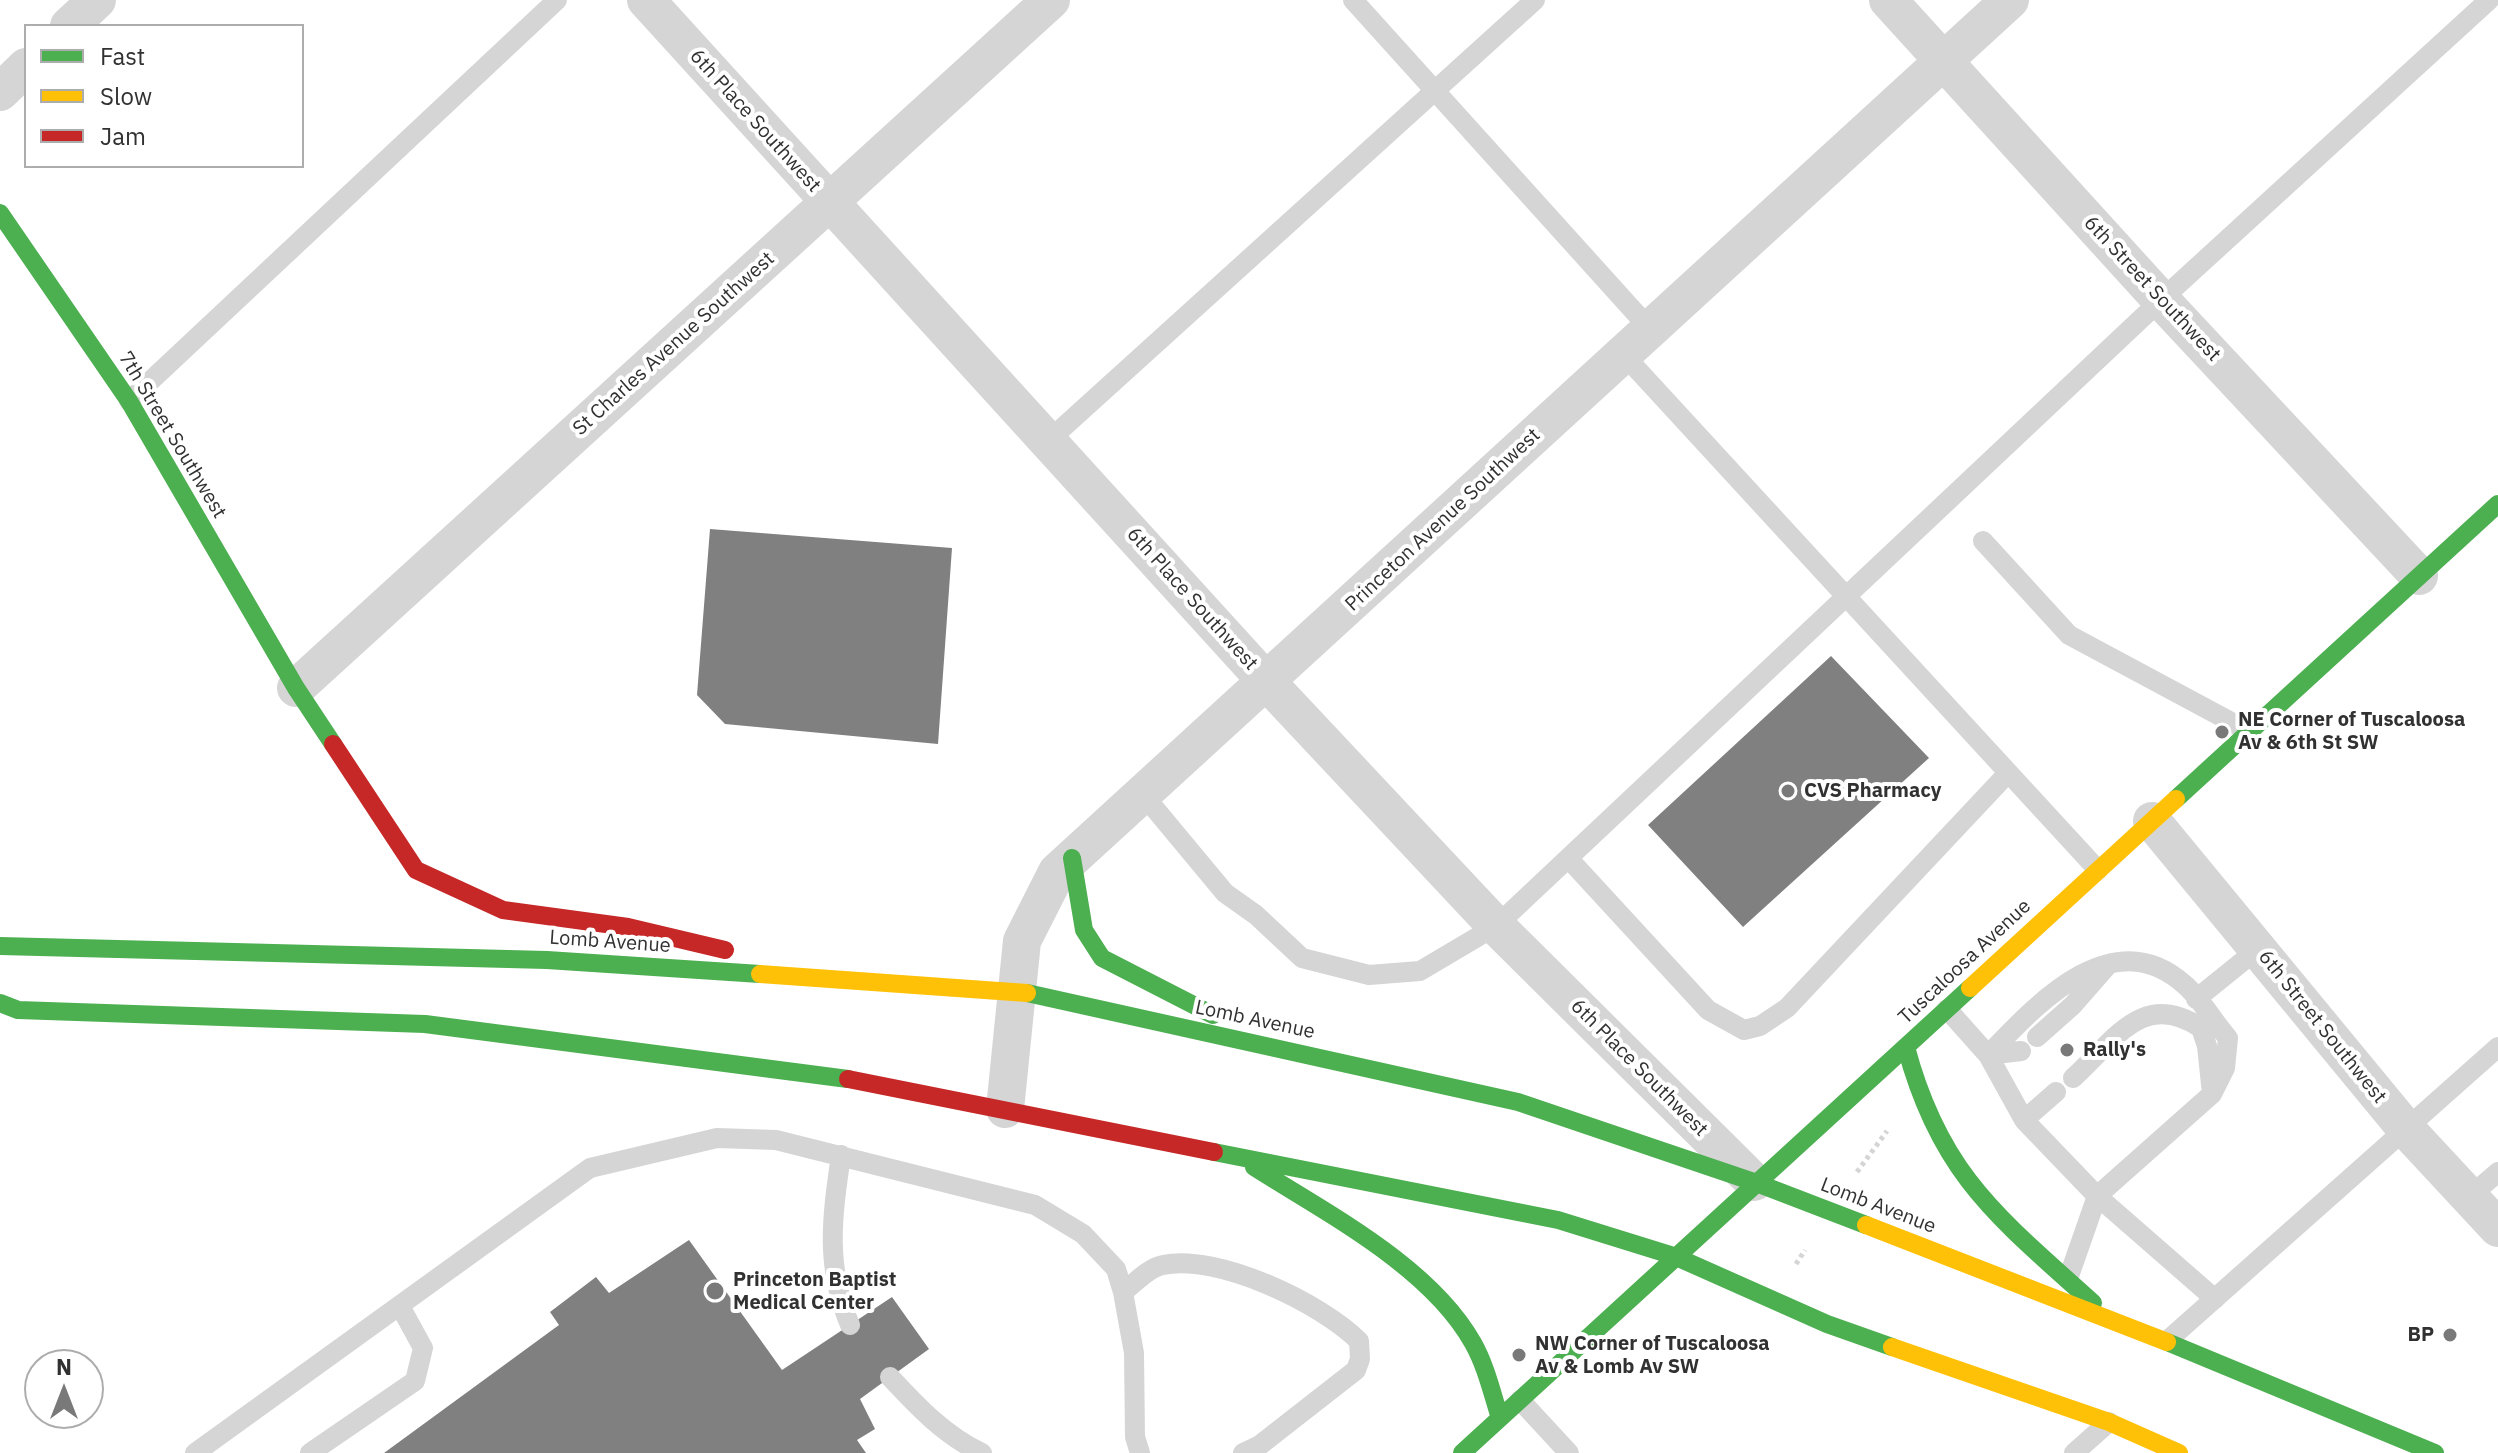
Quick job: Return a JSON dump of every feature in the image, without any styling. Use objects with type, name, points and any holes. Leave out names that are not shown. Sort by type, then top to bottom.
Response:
[{"type":"main road","name":"7th Street Southwest","points":[[0,213],[129,401],[296,688],[416,870],[503,910],[628,927],[844,979]]},
{"type":"main road","name":"Tuscaloosa Avenue","points":[[1462,1453],[1754,1182],[1906,1047],[2498,504]]},
{"type":"main road","points":[[1072,858],[1084,930],[1102,958],[1212,1015],[1319,1057]]},
{"type":"main road","name":"Lomb Avenue","points":[[0,946],[547,960],[1017,991],[1518,1102],[1754,1182],[2167,1341],[2435,1453]]},
{"type":"main road","points":[[0,1003],[18,1010],[425,1024],[820,1073],[1558,1220],[1674,1256],[1827,1324],[2109,1422],[2179,1453]]},
{"type":"main road","points":[[1906,1047],[1918,1096],[1943,1147],[1959,1171],[2003,1219],[2109,1318]]},
{"type":"main road","points":[[1235,1155],[1372,1244],[1436,1297],[1468,1335],[1500,1418]]},
{"type":"street","points":[[71,24],[97,0]]},
{"type":"street","name":"6th Place Southwest","points":[[646,0],[1267,682],[1496,926],[1754,1182]]},
{"type":"street","name":"St Charles Avenue Southwest","points":[[296,688],[1051,0]]},
{"type":"street","name":"6th Street Southwest","points":[[1888,0],[2161,300],[2419,576]]},
{"type":"street","name":"Princeton Avenue Southwest","points":[[1005,1109],[1022,941],[1057,872],[2010,0]]},
{"type":"street","points":[[0,92],[24,69]]},
{"type":"street","name":"6th Street Southwest","points":[[2152,821],[2406,1129],[2498,1228]]},
{"type":"lane","points":[[129,401],[557,0]]},
{"type":"lane","points":[[1353,0],[1650,329]]},
{"type":"lane","points":[[1048,441],[1535,0]]},
{"type":"lane","points":[[1141,792],[1225,893],[1256,915],[1302,958],[1369,975],[1420,971],[1496,926],[2161,300],[2489,0]]},
{"type":"lane","points":[[1623,354],[2098,870]]},
{"type":"lane","points":[[1983,541],[2069,635],[2248,731]]},
{"type":"lane","points":[[1568,858],[1708,1010],[1744,1030],[1760,1026],[1787,1008],[2008,773]]},
{"type":"lane","points":[[2196,999],[2258,949]]},
{"type":"lane","points":[[1988,1055],[2056,990],[2092,968],[2111,962],[2133,962],[2161,969],[2186,985],[2228,1038],[2225,1068],[2212,1094],[2097,1196],[2068,1279]]},
{"type":"lane","points":[[2037,1037],[2073,1005],[2111,962]]},
{"type":"lane","points":[[1947,1009],[1988,1055],[2024,1120],[2097,1196],[2215,1299]]},
{"type":"lane","points":[[2073,1078],[2135,1021],[2151,1013],[2169,1011],[2201,1028],[2207,1046],[2212,1094]]},
{"type":"lane","points":[[2167,1341],[2498,1047]]},
{"type":"lane","points":[[1988,1055],[2021,1051]]},
{"type":"lane","points":[[2024,1120],[2056,1092]]},
{"type":"lane","points":[[195,1453],[590,1168],[717,1138],[776,1140],[1035,1205],[1083,1234],[1116,1269],[1123,1292],[1134,1353],[1135,1437],[1140,1453]]},
{"type":"lane","points":[[841,1155],[832,1218],[832,1266],[837,1292],[850,1325]]},
{"type":"lane","points":[[2469,1197],[2498,1172]]},
{"type":"lane","points":[[1123,1292],[1161,1265],[1208,1265],[1289,1295],[1359,1341],[1360,1359],[1356,1370],[1260,1445],[1243,1453]]},
{"type":"lane","points":[[310,1453],[415,1381],[423,1348],[400,1306]]},
{"type":"lane","points":[[890,1377],[922,1412],[966,1446],[982,1453]]},
{"type":"lane","points":[[1520,1400],[1569,1453]]},
{"type":"lane","points":[[2074,1453],[2109,1422]]},
{"type":"path","points":[[1857,1172],[1893,1122]]},
{"type":"building","points":[[710,529],[952,548],[938,744],[725,724],[697,695]]},
{"type":"building","name":"CVS Pharmacy","points":[[1831,656],[1929,758],[1743,927],[1648,825]]},
{"type":"building","points":[[689,1240],[782,1370],[892,1297],[929,1349],[860,1399],[875,1429],[857,1440],[866,1453],[384,1453],[559,1325],[550,1312],[596,1277],[609,1293]]},
{"type":"traffic: fast","points":[[0,213],[129,401],[296,688],[333,744]]},
{"type":"traffic: fast","points":[[2176,799],[2498,504]]},
{"type":"traffic: fast","points":[[1072,858],[1084,930],[1102,958],[1213,1015]]},
{"type":"traffic: fast","points":[[0,946],[547,960],[760,974]]},
{"type":"traffic: fast","points":[[1462,1453],[1970,988]]},
{"type":"traffic: fast","points":[[1027,993],[1518,1102],[1754,1182],[1866,1225]]},
{"type":"traffic: fast","points":[[0,1003],[18,1010],[425,1024],[848,1079]]},
{"type":"traffic: fast","points":[[1906,1047],[1936,1129],[1955,1162],[2001,1218],[2093,1303]]},
{"type":"traffic: fast","points":[[1214,1152],[1558,1220],[1674,1256],[1827,1324],[1892,1347]]},
{"type":"traffic: fast","points":[[1254,1167],[1374,1243],[1431,1289],[1473,1343],[1500,1418]]},
{"type":"traffic: fast","points":[[2167,1342],[2435,1453]]},
{"type":"traffic: slow","points":[[1970,988],[2176,799]]},
{"type":"traffic: slow","points":[[760,974],[1027,993]]},
{"type":"traffic: slow","points":[[1866,1225],[2167,1342]]},
{"type":"traffic: slow","points":[[1892,1347],[2109,1422],[2179,1453]]},
{"type":"traffic: jam","points":[[333,744],[416,870],[503,910],[628,927],[725,950]]},
{"type":"traffic: jam","points":[[848,1079],[1214,1152]]},
{"type":"place","name":"NE Corner of Tuscaloosa Av & 6th St SW","points":[[2222,732]]},
{"type":"place","name":"CVS Pharmacy","points":[[1788,791]]},
{"type":"place","name":"Rally's","points":[[2067,1050]]},
{"type":"place","name":"Princeton Baptist Medical Center","points":[[715,1291]]},
{"type":"place","name":"BP","points":[[2450,1335]]},
{"type":"place","name":"NW Corner of Tuscaloosa Av & Lomb Av SW","points":[[1519,1355]]}]
